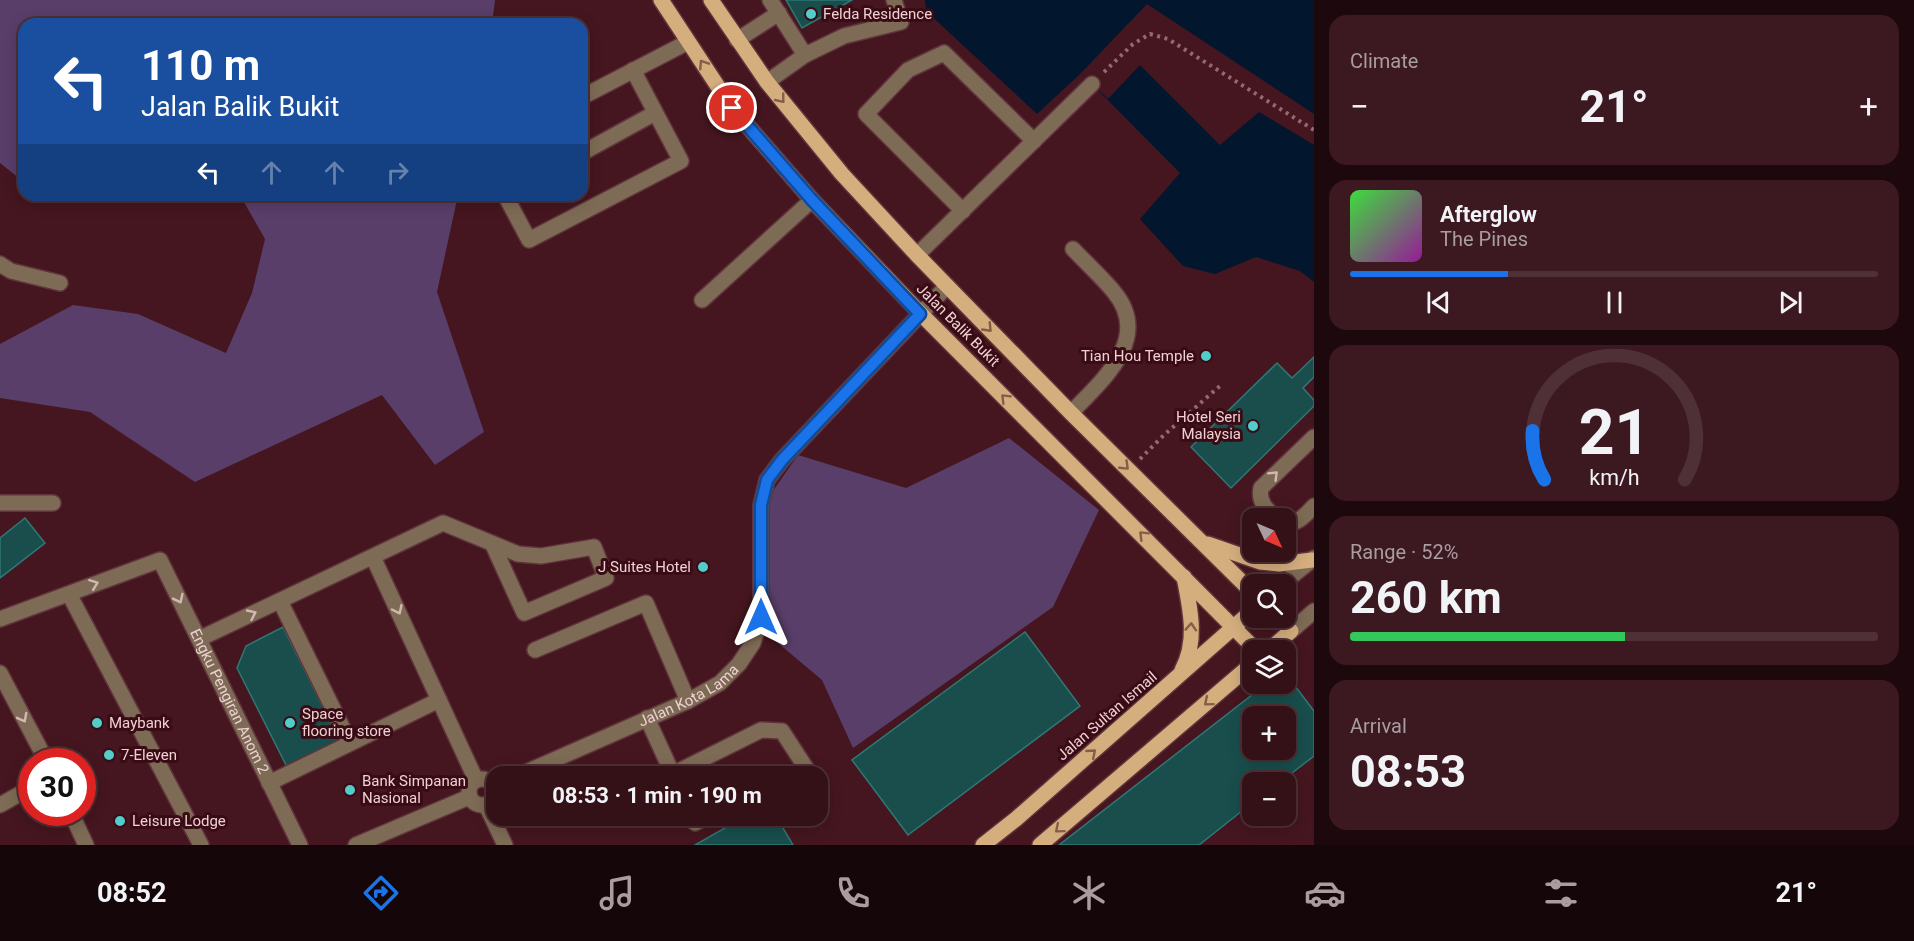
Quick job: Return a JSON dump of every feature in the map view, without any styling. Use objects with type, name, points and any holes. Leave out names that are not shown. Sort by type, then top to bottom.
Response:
[{"type":"main road","name":"Jalan Balik Bukit","points":[[661,0],[732,108],[812,200],[920,314],[1246,640]]},
{"type":"main road","name":"Jalan Balik Bukit","points":[[711,0],[767,82],[842,174],[917,255],[1071,413],[1242,582]]},
{"type":"main road","points":[[1202,542],[1260,562],[1279,564],[1313,559]]},
{"type":"main road","points":[[1179,675],[1189,658],[1192,617],[1184,577]]},
{"type":"main road","name":"Jalan Sultan Ismail","points":[[983,845],[1017,819],[1242,620]]},
{"type":"main road","points":[[1281,640],[1292,631],[1289,628]]},
{"type":"main road","points":[[1040,845],[1242,673]]},
{"type":"street","points":[[767,82],[805,55],[844,36],[901,22],[894,0]]},
{"type":"street","points":[[737,40],[775,6],[805,55]]},
{"type":"street","points":[[588,94],[688,42]]},
{"type":"street","points":[[963,211],[866,114],[908,70],[944,53],[1034,141]]},
{"type":"street","points":[[508,201],[529,240],[681,160],[633,70]]},
{"type":"street","points":[[917,255],[1092,84]]},
{"type":"street","points":[[588,150],[655,113]]},
{"type":"street","points":[[702,300],[812,200]]},
{"type":"street","points":[[1071,413],[1114,368],[1124,350],[1127,327],[1125,310],[1115,293],[1073,249]]},
{"type":"street","points":[[0,264],[11,271],[60,283]]},
{"type":"street","name":"Jalan Kota Lama","points":[[539,766],[688,701],[720,683],[739,664],[753,643],[761,617],[761,505],[767,480],[782,460],[947,286]]},
{"type":"street","points":[[1268,508],[1262,502],[1261,488],[1314,437]]},
{"type":"street","points":[[0,503],[53,503]]},
{"type":"street","points":[[1296,522],[1314,506]]},
{"type":"street","points":[[199,639],[443,523],[492,543],[518,554],[541,556],[594,548],[606,578],[524,613],[492,543]]},
{"type":"street","points":[[373,557],[476,780]]},
{"type":"street","points":[[1295,574],[1313,559]]},
{"type":"street","name":"Engku Pengiran Anom 2","points":[[69,594],[160,560],[300,845]]},
{"type":"street","points":[[0,619],[69,594],[201,845]]},
{"type":"street","points":[[280,601],[350,743]]},
{"type":"street","points":[[535,650],[646,603],[688,701]]},
{"type":"street","points":[[1292,631],[1314,611]]},
{"type":"street","points":[[0,674],[40,748]]},
{"type":"street","points":[[269,783],[439,700]]},
{"type":"street","points":[[648,718],[670,766]]},
{"type":"street","points":[[693,766],[761,730],[782,731],[805,766]]},
{"type":"street","points":[[486,780],[476,780],[470,785],[469,797],[476,804],[486,805]]},
{"type":"street","points":[[0,805],[18,795]]},
{"type":"street","points":[[356,845],[469,797]]},
{"type":"street","points":[[77,826],[86,845]]},
{"type":"street","points":[[496,826],[505,845]]},
{"type":"path","points":[[1092,84],[1133,44],[1150,34],[1168,39],[1314,130]]},
{"type":"path","points":[[1129,470],[1164,435],[1221,385]]},
{"type":"shaded area","points":[[0,0],[495,0],[493,18],[18,18],[18,177],[0,163]]},
{"type":"shaded area","points":[[243,201],[457,201],[437,292],[484,432],[435,465],[382,395],[195,482],[90,412],[0,398],[0,344],[73,305],[138,314],[226,353],[252,293],[265,239]]},
{"type":"shaded area","points":[[1009,438],[1099,510],[1053,607],[853,748],[822,680],[766,633],[770,495],[798,455],[906,488]]},
{"type":"water","points":[[925,0],[1314,0],[1314,282],[1300,271],[1256,257],[1215,274],[1183,266],[1140,219],[1180,173],[1081,73],[1037,114],[926,11]]},
{"type":"pier","points":[[1147,4],[1314,114],[1314,145],[1259,112],[1220,145],[1140,65],[1108,99],[1081,73]]},
{"type":"building","name":"Felda Residence","points":[[786,0],[852,0],[802,28]]},
{"type":"building","name":"Hotel Seri Malaysia","points":[[1314,357],[1314,377],[1303,388],[1314,400],[1314,406],[1231,488],[1191,447],[1277,363],[1292,378]]},
{"type":"building","points":[[25,518],[45,543],[0,578],[0,538]]},
{"type":"building","points":[[283,627],[340,741],[287,767],[237,668],[246,646]]},
{"type":"building","points":[[1025,632],[1080,706],[908,835],[852,760]]},
{"type":"building","points":[[1296,687],[1314,711],[1314,756],[1293,772],[1242,772],[1242,811],[1199,845],[1059,845],[1253,694],[1296,694]]},
{"type":"building","points":[[728,826],[782,826],[793,845],[695,845]]},
{"type":"place","name":"Felda Residence","points":[[811,14]]},
{"type":"place","name":"Tian Hou Temple","points":[[1206,356]]},
{"type":"place","name":"Hotel Seri Malaysia","points":[[1253,426]]},
{"type":"place","name":"J Suites Hotel","points":[[703,567]]},
{"type":"place","name":"Maybank","points":[[97,723]]},
{"type":"place","name":"Space flooring store","points":[[290,723]]},
{"type":"place","name":"7-Eleven","points":[[109,755]]},
{"type":"place","name":"Bank Simpanan Nasional","points":[[350,790]]},
{"type":"place","name":"Leisure Lodge","points":[[120,821]]},
{"type":"route","points":[[732,108],[775,160],[920,314],[782,460],[767,480],[761,505],[761,617]]}]
